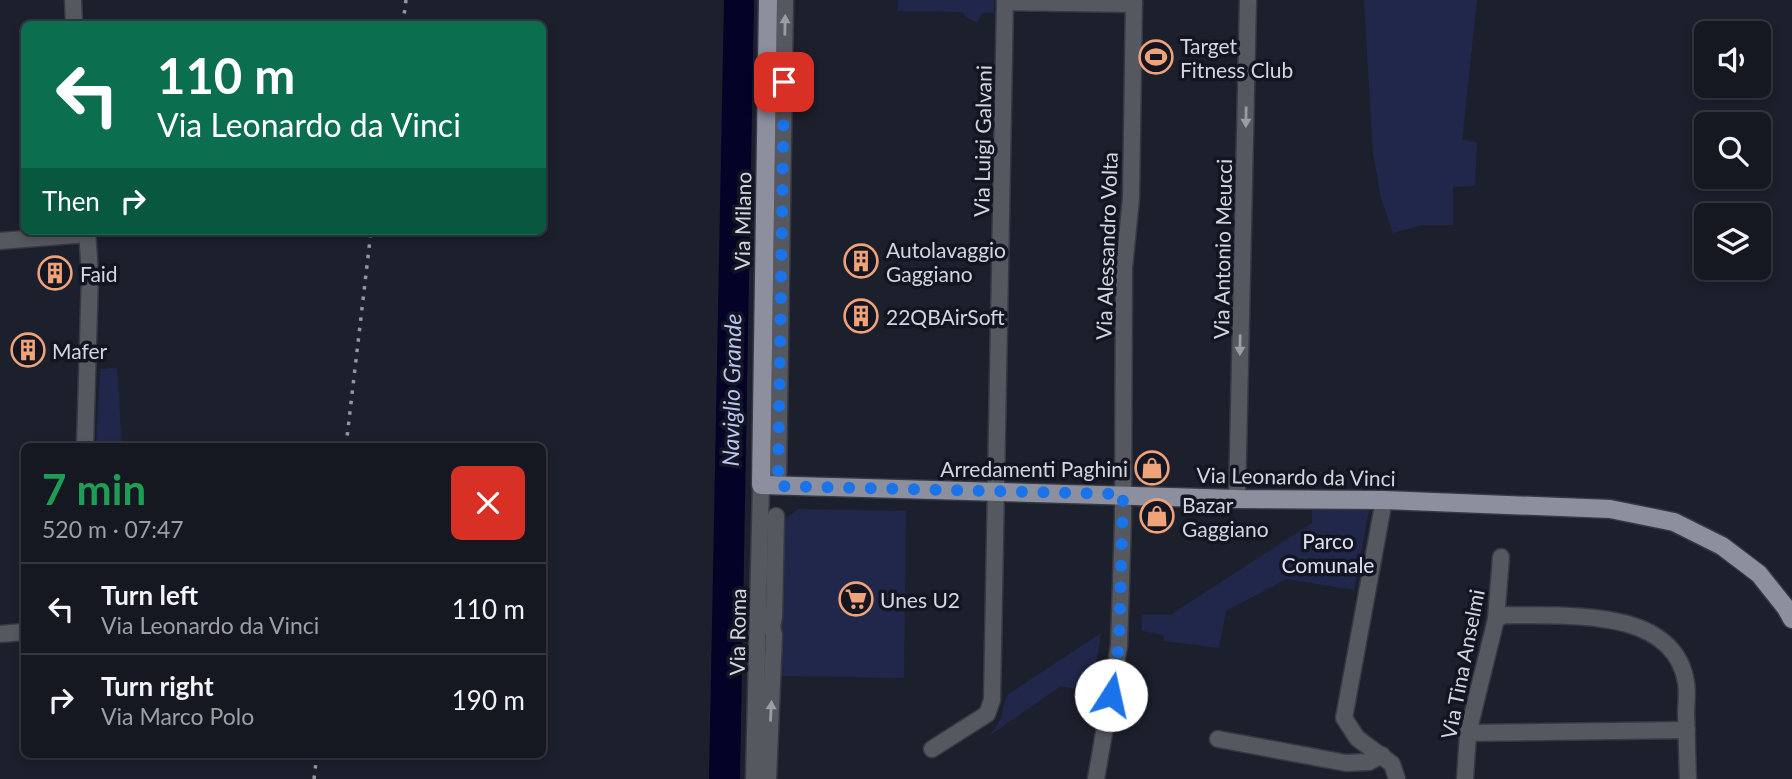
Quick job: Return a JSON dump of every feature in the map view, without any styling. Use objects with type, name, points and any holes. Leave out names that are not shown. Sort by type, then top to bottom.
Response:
[{"type":"main road","name":"Via Milano","points":[[768,0],[769,485]]},
{"type":"main road","name":"Via Leonardo da Vinci","points":[[769,485],[1237,499],[1384,499],[1610,509],[1674,522],[1722,545],[1759,574],[1792,619]]},
{"type":"street","points":[[73,0],[74,21]]},
{"type":"street","name":"Via Roma","points":[[754,779],[759,613],[769,485],[786,0]]},
{"type":"street","name":"Via Antonio Meucci","points":[[1237,499],[1248,0]]},
{"type":"street","points":[[1005,1],[1134,2]]},
{"type":"street","name":"Via Luigi Galvani","points":[[932,749],[987,714],[992,700],[1005,1]]},
{"type":"street","name":"Via Alessandro Volta","points":[[1096,779],[1119,646],[1124,268],[1131,198],[1134,2]]},
{"type":"street","points":[[0,241],[65,235]]},
{"type":"street","points":[[85,443],[90,342],[87,235]]},
{"type":"street","points":[[1384,499],[1344,718],[1357,738],[1392,764],[1397,779]]},
{"type":"street","points":[[768,779],[774,662],[772,627],[776,516]]},
{"type":"street","name":"Via Tina Anselmi","points":[[1465,779],[1468,733],[1496,619],[1501,557]]},
{"type":"street","points":[[759,613],[772,627]]},
{"type":"street","points":[[1496,619],[1505,615],[1607,619],[1656,636],[1668,645],[1678,658],[1686,682],[1688,779]]},
{"type":"street","points":[[0,634],[21,632]]},
{"type":"street","points":[[1468,733],[1687,730]]},
{"type":"street","points":[[1218,739],[1346,763],[1369,762],[1382,755]]},
{"type":"green space","points":[[898,0],[994,0],[994,13],[982,13],[977,23],[963,12],[898,11]]},
{"type":"green space","points":[[1364,0],[1477,0],[1462,140],[1477,142],[1475,186],[1453,187],[1453,225],[1422,225],[1393,233],[1381,198],[1373,154]]},
{"type":"green space","points":[[117,368],[122,443],[96,443],[100,369]]},
{"type":"green space","points":[[798,509],[906,511],[904,678],[778,676],[781,522]]},
{"type":"green space","name":"Parco Comunale","points":[[1312,509],[1369,510],[1354,590],[1287,579],[1226,611],[1219,648],[1163,641],[1164,635],[1142,631],[1142,615],[1170,615],[1312,523]]},
{"type":"green space","points":[[1101,633],[1091,692],[1061,686],[989,736],[1000,721],[1007,695]]},
{"type":"water","name":"Naviglio Grande","points":[[724,0],[754,0],[740,779],[709,779]]},
{"type":"railway","points":[[403,21],[406,0]]},
{"type":"railway","points":[[346,443],[371,235]]},
{"type":"railway","points":[[314,779],[317,758]]},
{"type":"place","name":"Target Fitness Club","points":[[1156,57]]},
{"type":"place","name":"Autolavaggio Gaggiano","points":[[861,261]]},
{"type":"place","name":"Faid","points":[[55,273]]},
{"type":"place","name":"22QBAirSoft","points":[[861,316]]},
{"type":"place","name":"Mafer","points":[[28,350]]},
{"type":"place","name":"Arredamenti Paghini","points":[[1152,468]]},
{"type":"place","name":"Bazar Gaggiano","points":[[1157,516]]},
{"type":"place","name":"Unes U2","points":[[856,599]]},
{"type":"route","points":[[784,82],[778,486],[1123,494],[1119,646],[1111,695]]}]
